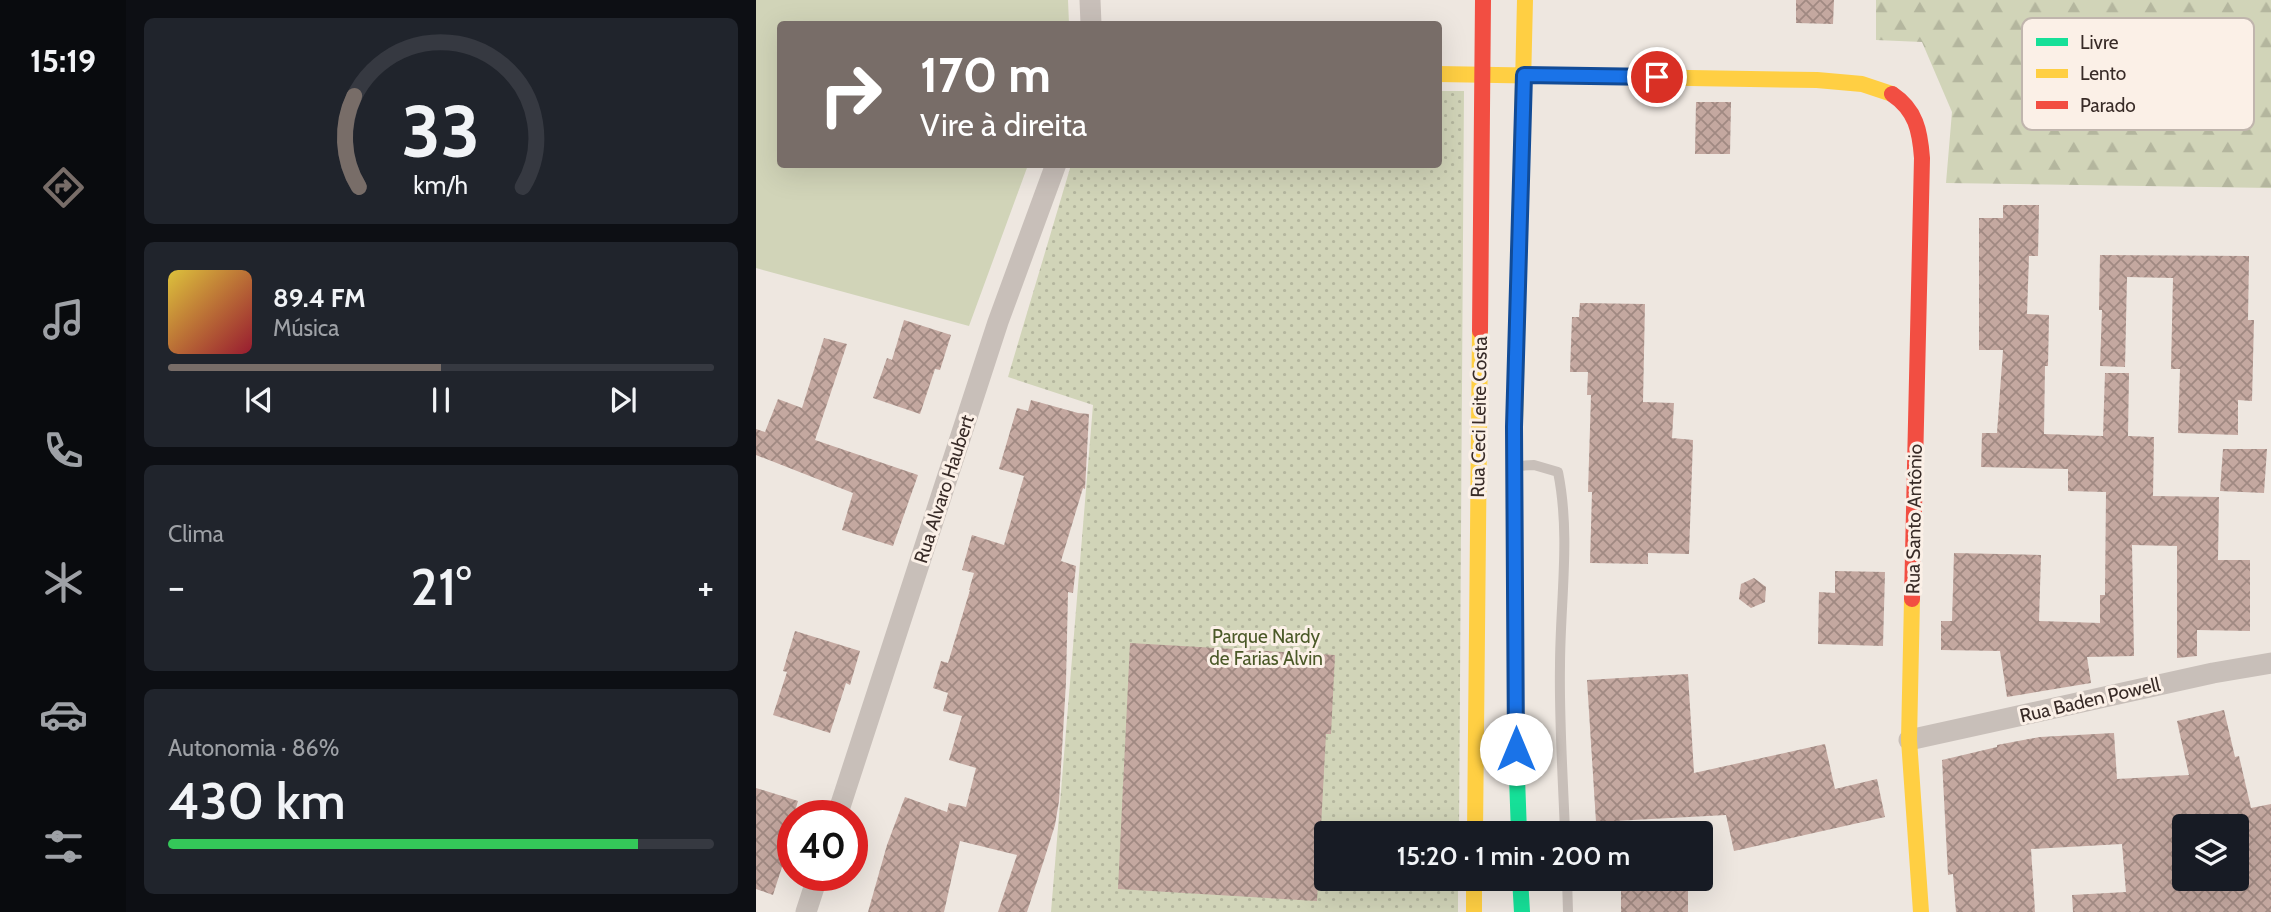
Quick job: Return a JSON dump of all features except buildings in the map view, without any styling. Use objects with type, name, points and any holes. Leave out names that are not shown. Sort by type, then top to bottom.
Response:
[{"type":"street","points":[[1090,0],[1091,21]]},
{"type":"street","name":"Rua Ceci Leite Costa","points":[[1483,0],[1496,467],[1519,821]]},
{"type":"street","name":"Rua Ceci Leite Costa","points":[[1476,821],[1496,467],[1524,75],[1525,0]]},
{"type":"street","points":[[1442,74],[1524,75]]},
{"type":"street","name":"Rua Santo Antônio","points":[[1524,75],[1817,80],[1871,84],[1891,91],[1908,105],[1919,126],[1922,158],[1909,740],[1921,912]]},
{"type":"street","name":"Rua Alvaro Haubert","points":[[842,800],[994,335],[1055,168]]},
{"type":"street","name":"Rua Baden Powell","points":[[1909,740],[2213,673],[2271,663]]},
{"type":"street","points":[[806,912],[813,891]]},
{"type":"street","points":[[1474,891],[1474,912]]},
{"type":"street","points":[[1520,891],[1521,912]]},
{"type":"lane","name":"Rua Ceci Leite Costa","points":[[1496,467],[1534,465],[1558,472],[1562,492],[1565,528],[1560,666],[1565,821]]},
{"type":"lane","points":[[1567,891],[1568,912]]},
{"type":"green space","points":[[756,0],[1068,0],[1069,21],[777,21],[777,168],[1027,168],[969,326],[756,268]]},
{"type":"green space","points":[[1876,0],[2271,0],[2271,188],[1946,183],[1952,112],[1922,42],[1876,40]]},
{"type":"green space","name":"Parque Nardy de Farias Alvin","points":[[1442,91],[1464,91],[1459,821],[1314,821],[1314,891],[1458,891],[1458,912],[1051,912],[1093,405],[1008,377],[1070,168],[1442,168]]},
{"type":"traffic: fast","points":[[1514,463],[1519,821]]},
{"type":"traffic: fast","points":[[1521,891],[1522,912]]},
{"type":"traffic: slow","points":[[1514,463],[1525,0]]},
{"type":"traffic: slow","points":[[1442,74],[1817,80],[1862,84],[1892,94]]},
{"type":"traffic: slow","points":[[1475,821],[1480,331]]},
{"type":"traffic: slow","points":[[1912,599],[1909,740],[1921,912]]},
{"type":"traffic: slow","points":[[1474,891],[1474,912]]},
{"type":"traffic: jam","points":[[1480,331],[1483,0]]},
{"type":"traffic: jam","points":[[1892,94],[1912,114],[1920,139],[1922,158],[1912,599]]},
{"type":"route","points":[[1516,749],[1514,427],[1524,75],[1657,77]]}]
